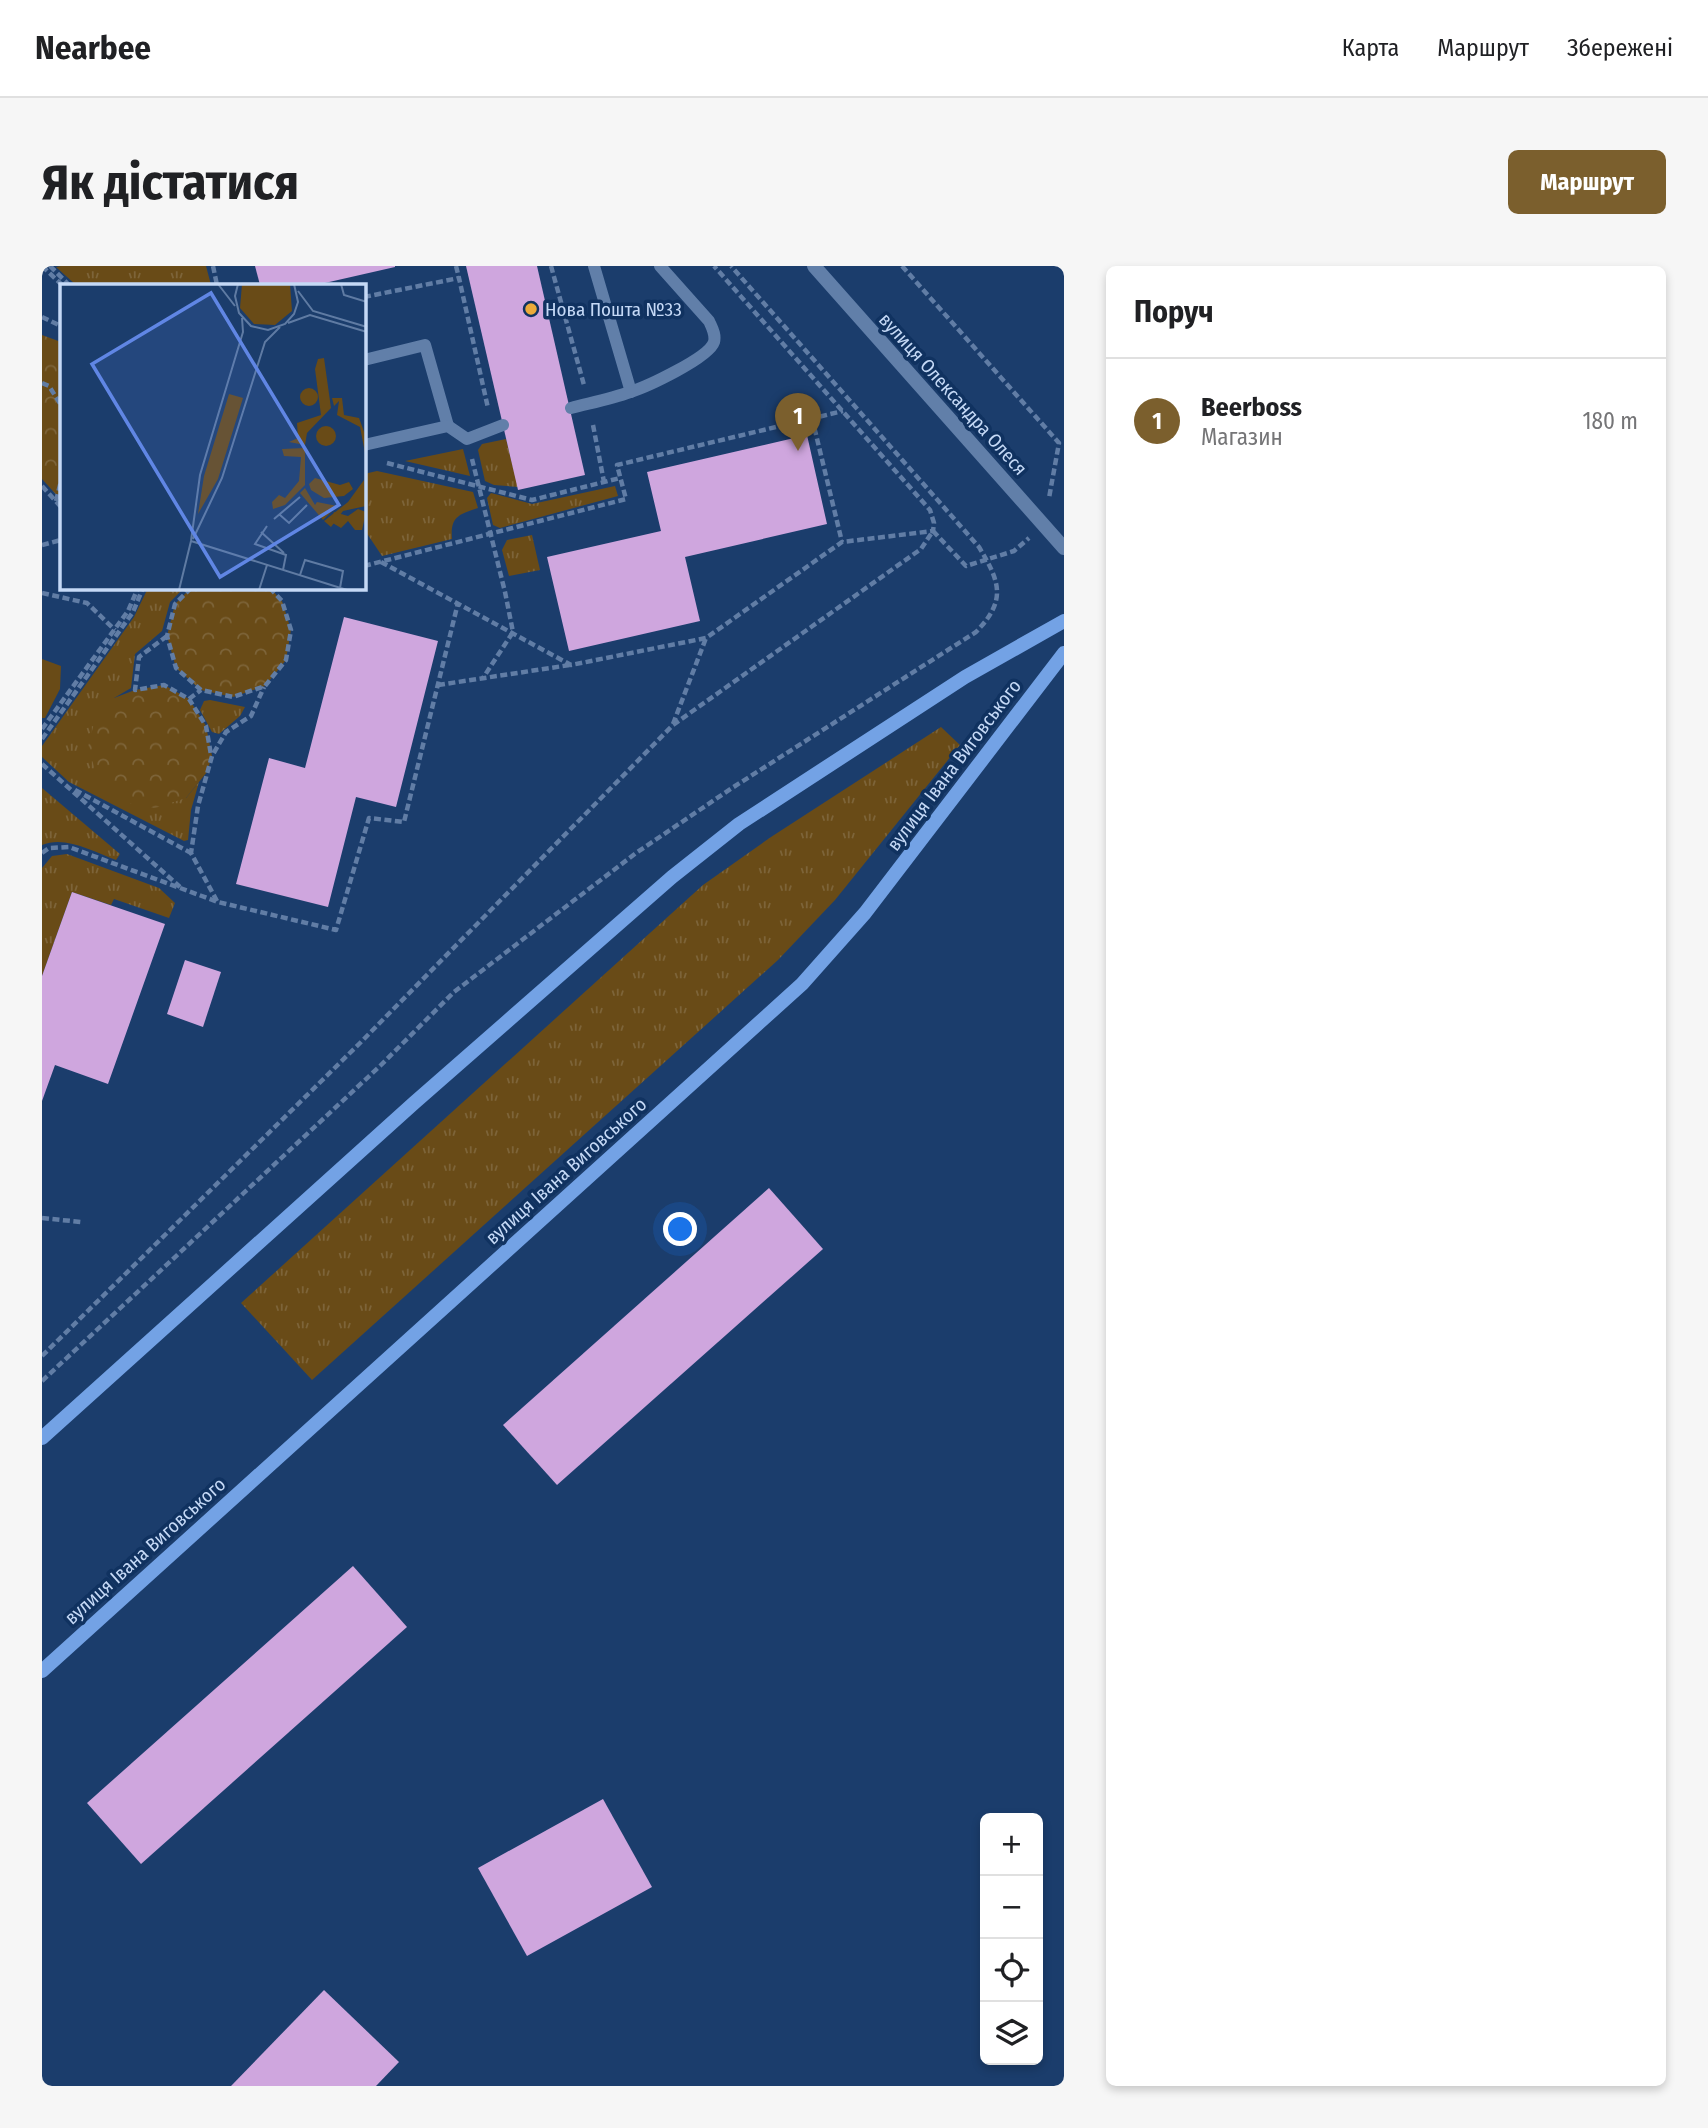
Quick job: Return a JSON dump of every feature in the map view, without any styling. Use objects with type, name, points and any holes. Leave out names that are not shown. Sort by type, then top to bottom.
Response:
[{"type":"main road","name":"вулиця Івана Виговського","points":[[42,1438],[414,1103],[672,877],[729,832],[965,677],[1064,621]]},
{"type":"main road","name":"вулиця Івана Виговського","points":[[42,1671],[803,984],[865,914],[1064,653]]},
{"type":"street","name":"вулиця Олександра Олеся","points":[[814,266],[1064,548]]},
{"type":"lane","points":[[594,266],[631,392]]},
{"type":"lane","points":[[571,408],[631,392],[698,360],[709,350],[714,342],[714,332],[709,321],[660,266]]},
{"type":"lane","points":[[366,360],[425,345],[448,426],[467,439],[498,426]]},
{"type":"lane","points":[[366,444],[448,426]]},
{"type":"path","points":[[42,266],[61,284]]},
{"type":"path","points":[[50,266],[68,284]]},
{"type":"path","points":[[213,266],[217,284]]},
{"type":"path","points":[[456,266],[498,426]]},
{"type":"path","points":[[551,266],[589,404],[604,482]]},
{"type":"path","points":[[42,1356],[359,1044],[673,725],[921,549],[933,531],[934,523],[930,510],[714,266]]},
{"type":"path","points":[[42,1381],[370,1076],[454,992],[636,853],[732,788],[976,632],[994,610],[998,595],[997,583],[979,547],[731,266]]},
{"type":"path","points":[[902,266],[1059,443],[1044,525]]},
{"type":"path","points":[[366,297],[458,278]]},
{"type":"path","points":[[42,317],[60,326]]},
{"type":"path","points":[[42,383],[49,386],[60,403]]},
{"type":"path","points":[[366,566],[625,499],[617,466],[843,411]]},
{"type":"path","points":[[812,418],[842,542]]},
{"type":"path","points":[[467,439],[513,632],[483,678]]},
{"type":"path","points":[[378,461],[532,500],[620,478]]},
{"type":"path","points":[[56,501],[60,485]]},
{"type":"path","points":[[42,486],[60,506]]},
{"type":"path","points":[[933,531],[966,566],[1014,551]]},
{"type":"path","points":[[438,685],[571,665],[706,638],[842,542],[933,531]]},
{"type":"path","points":[[42,545],[60,540]]},
{"type":"path","points":[[381,562],[571,665]]},
{"type":"path","points":[[42,729],[115,630],[140,590]]},
{"type":"path","points":[[42,739],[133,612],[140,590]]},
{"type":"path","points":[[189,590],[175,604],[167,636],[176,668],[201,690],[233,697],[265,686]]},
{"type":"path","points":[[191,852],[198,806],[212,756],[226,732],[250,716],[265,686],[286,660],[291,630],[282,601],[274,590]]},
{"type":"path","points":[[42,593],[87,603],[115,630]]},
{"type":"path","points":[[42,853],[49,848],[69,847],[218,902],[336,930],[369,818],[404,822],[458,603]]},
{"type":"path","points":[[167,636],[139,657],[135,690],[164,685],[189,699],[206,726],[212,756]]},
{"type":"path","points":[[673,725],[706,638]]},
{"type":"path","points":[[189,699],[201,690]]},
{"type":"path","points":[[42,764],[183,889]]},
{"type":"path","points":[[68,787],[191,852],[218,902]]},
{"type":"path","points":[[42,1219],[81,1222]]},
{"type":"green space","points":[[206,266],[211,284],[75,284],[56,267]]},
{"type":"green space","points":[[42,335],[60,342],[60,499],[42,479]]},
{"type":"green space","points":[[506,439],[518,487],[494,485],[485,481],[478,450],[482,444]]},
{"type":"green space","points":[[463,449],[470,476],[405,461]]},
{"type":"green space","points":[[377,471],[473,492],[478,508],[466,512],[454,521],[452,539],[382,556],[366,532],[366,474]]},
{"type":"green space","points":[[615,486],[618,496],[500,528],[493,525],[487,498],[491,493],[532,504]]},
{"type":"green space","points":[[532,535],[540,570],[509,576],[502,550],[507,540]]},
{"type":"green space","points":[[147,590],[182,590],[170,602],[162,631],[135,654],[131,688],[114,698],[186,798],[199,782],[191,810],[188,840],[184,841],[69,782],[42,757],[42,746],[134,617]]},
{"type":"green space","points":[[189,590],[272,590],[282,601],[291,630],[286,660],[265,686],[233,697],[201,690],[176,668],[167,636],[175,604]]},
{"type":"green space","points":[[42,659],[61,666],[60,689],[45,718],[42,718]]},
{"type":"green space","points":[[164,685],[189,699],[206,726],[212,756],[207,772],[186,798],[155,808],[122,802],[98,779],[88,747],[96,715],[114,698],[135,690]]},
{"type":"green space","points":[[204,701],[245,707],[240,716],[219,734],[212,732],[200,710]]},
{"type":"green space","points":[[941,727],[960,745],[835,900],[778,960],[312,1380],[241,1303],[703,885],[771,837]]},
{"type":"green space","points":[[42,788],[120,854],[116,860],[70,843],[51,842],[42,845]]},
{"type":"green space","points":[[67,854],[159,888],[175,903],[169,918],[114,899],[111,905],[72,892],[42,976],[42,868],[52,856]]},
{"type":"building","points":[[255,266],[395,266],[320,284],[260,284]]},
{"type":"building","points":[[466,266],[537,266],[585,475],[518,490]]},
{"type":"building","points":[[807,435],[827,524],[685,557],[700,621],[569,651],[547,557],[661,531],[647,472]]},
{"type":"building","points":[[344,617],[438,641],[396,807],[356,797],[328,907],[236,884],[269,758],[305,768]]},
{"type":"building","points":[[72,892],[165,924],[108,1084],[55,1065],[42,1101],[42,976]]},
{"type":"building","points":[[185,960],[221,972],[203,1027],[167,1014]]},
{"type":"building","points":[[769,1188],[823,1249],[557,1485],[503,1425]]},
{"type":"building","points":[[353,1566],[407,1627],[141,1864],[87,1803]]},
{"type":"building","points":[[603,1799],[652,1887],[527,1956],[478,1868]]},
{"type":"building","points":[[324,1990],[399,2062],[376,2086],[231,2086]]},
{"type":"place","name":"Нова Пошта №33","points":[[531,309]]},
{"type":"place","name":"Beerboss","points":[[798,451]]}]
